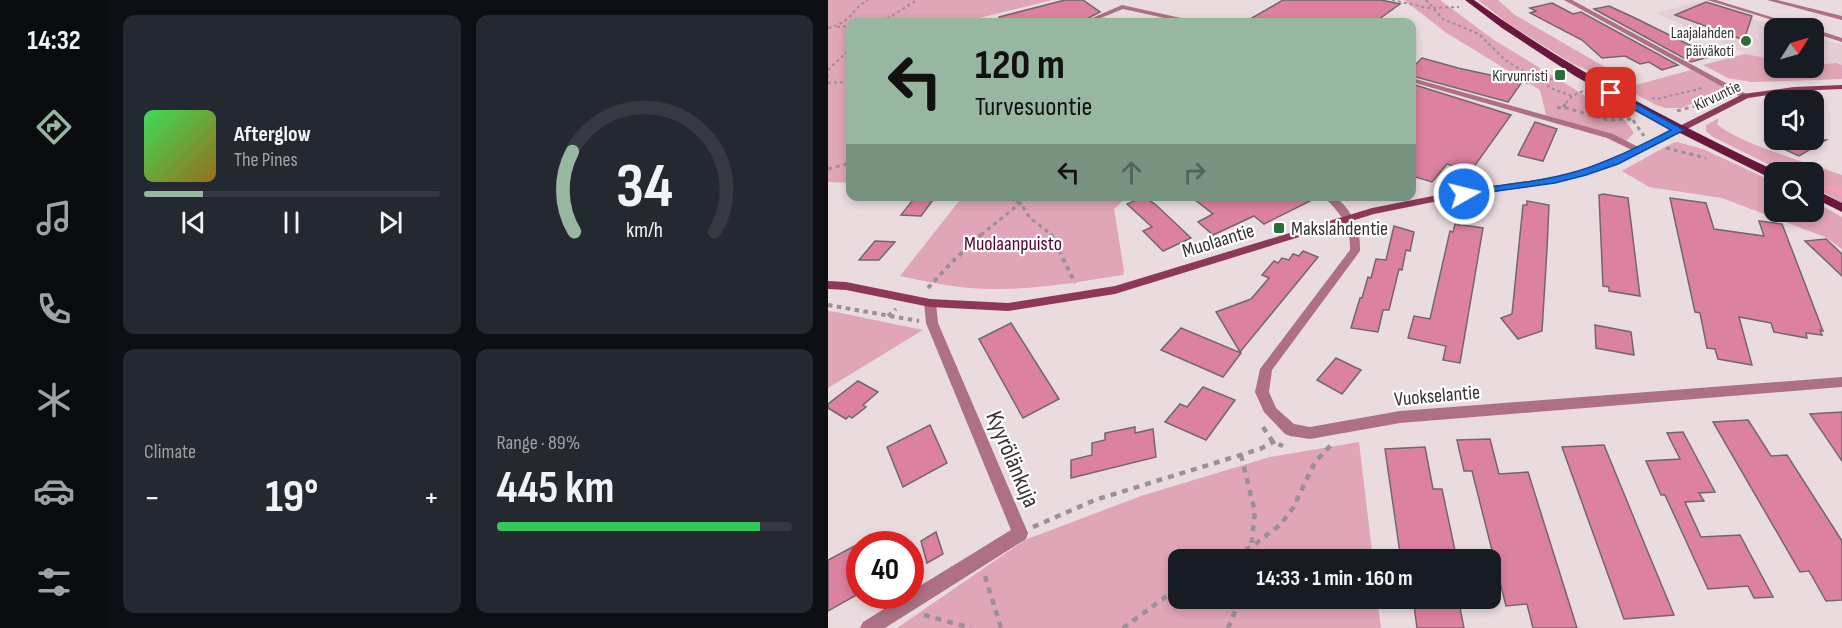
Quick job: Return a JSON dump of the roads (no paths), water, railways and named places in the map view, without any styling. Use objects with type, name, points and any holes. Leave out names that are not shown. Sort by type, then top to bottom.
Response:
[{"type":"main road","points":[[1467,3],[1553,59],[1679,130],[1764,170]]},
{"type":"main road","points":[[1824,199],[1842,208]]},
{"type":"street","points":[[1567,0],[1746,96]]},
{"type":"street","points":[[1096,18],[1122,7],[1172,18]]},
{"type":"street","points":[[1416,81],[1600,133],[1640,150]]},
{"type":"street","name":"Kirvuntie","points":[[1679,130],[1746,96],[1794,89],[1842,87]]},
{"type":"street","name":"Muolaantie","points":[[828,285],[846,286],[910,298],[929,295],[1008,307],[1115,290],[1350,217],[1438,197],[1555,180],[1615,162],[1679,130]]},
{"type":"street","points":[[1334,201],[1350,217]]},
{"type":"street","name":"Vuokselantie","points":[[1350,217],[1356,234],[1355,251],[1266,369],[1262,392],[1271,412],[1290,430],[1310,433],[1400,417],[1842,382]]},
{"type":"street","name":"Kyyrölänkuja","points":[[869,628],[1020,533],[932,323],[929,295]]},
{"type":"lane","points":[[1710,0],[1770,18]]},
{"type":"lane","points":[[1770,0],[1842,18]]},
{"type":"lane","points":[[1824,34],[1842,40]]},
{"type":"waterway","points":[[1824,187],[1842,193]]},
{"type":"place","name":"Laajalahden päiväkoti","points":[[1746,41]]},
{"type":"place","name":"Kirvunristi","points":[[1560,75]]},
{"type":"place","name":"Makslahdentie","points":[[1279,228]]},
{"type":"park label","name":"Muolaanpuisto","points":[[1013,243]]}]
